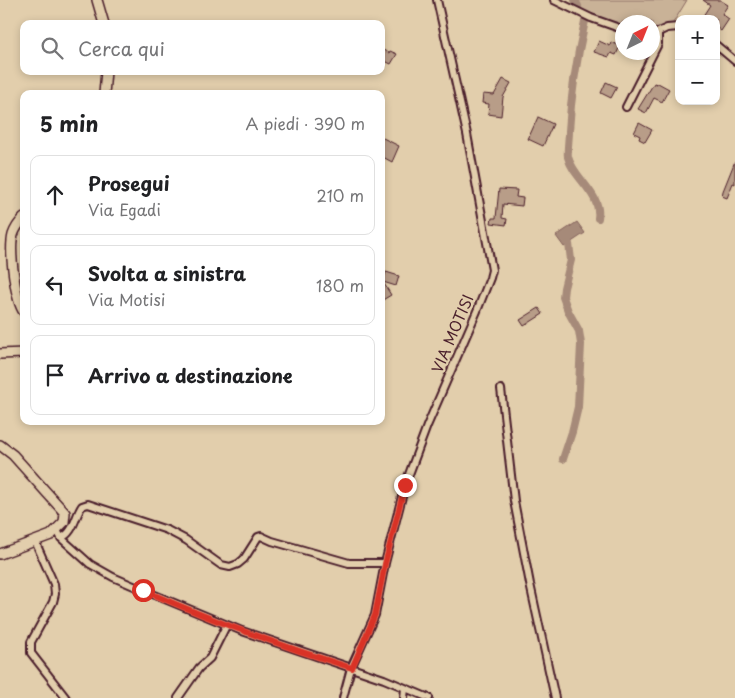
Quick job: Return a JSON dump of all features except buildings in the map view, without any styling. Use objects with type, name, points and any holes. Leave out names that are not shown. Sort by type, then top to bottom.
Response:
[{"type":"main road","points":[[97,0],[103,20]]},
{"type":"main road","points":[[104,90],[106,75]]},
{"type":"main road","points":[[20,224],[13,235],[12,260],[16,292],[20,302]]},
{"type":"main road","points":[[0,354],[20,353]]},
{"type":"main road","points":[[0,446],[13,455],[65,513],[64,522],[59,534],[0,554]]},
{"type":"street","name":"VIA MOTISI","points":[[343,698],[352,668],[375,615],[397,511],[413,462],[477,311],[492,270],[467,134],[437,0]]},
{"type":"street","points":[[554,0],[591,18],[615,26]]},
{"type":"street","points":[[660,32],[668,28],[675,28]]},
{"type":"street","points":[[720,48],[735,61]]},
{"type":"street","points":[[626,107],[650,60]]},
{"type":"street","points":[[501,389],[514,502],[555,698]]},
{"type":"street","points":[[59,534],[66,536],[82,506],[88,504],[167,530],[186,540],[221,565],[230,567],[244,559],[258,537],[261,536],[350,564],[385,564]]},
{"type":"street","points":[[59,534],[90,564],[113,577],[226,626],[384,679],[429,698]]},
{"type":"street","points":[[34,541],[54,584],[55,594],[53,602],[30,642],[31,653],[66,698]]},
{"type":"street","points":[[178,698],[199,668],[215,651],[226,626]]},
{"type":"street","points":[[404,698],[405,688]]},
{"type":"shaded area","points":[[575,0],[687,0],[678,15],[675,15],[675,20],[670,28],[660,32],[660,15],[615,15],[615,26],[582,13]]},
{"type":"shaded area","points":[[577,222],[585,233],[564,247],[556,236]]},
{"type":"waterway","points":[[575,0],[578,6]]},
{"type":"waterway","points":[[585,21],[573,89],[568,157],[575,172],[596,201],[598,218]]},
{"type":"waterway","points":[[563,459],[578,407],[581,344],[579,331],[563,297],[571,260],[569,244]]},
{"type":"route","points":[[143,590],[200,616],[242,632],[352,668],[375,615],[397,511],[405,485]]}]
